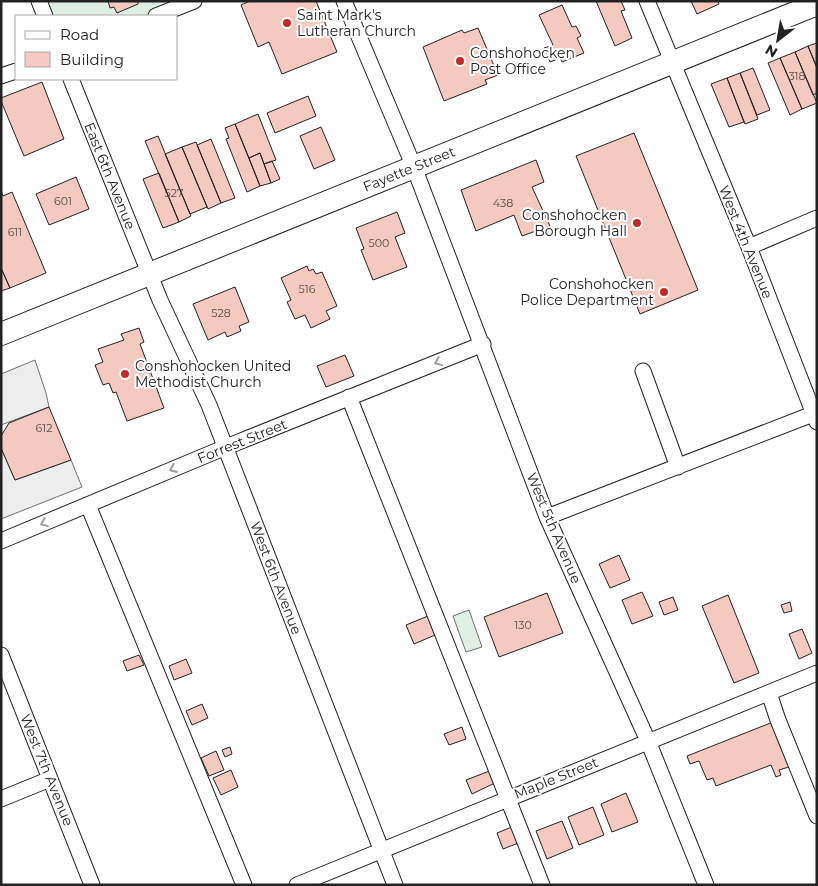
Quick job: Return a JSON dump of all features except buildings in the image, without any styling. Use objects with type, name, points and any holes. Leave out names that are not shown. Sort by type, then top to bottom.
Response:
[{"type":"main road","name":"Fayette Street","points":[[1,334],[817,4]]},
{"type":"street","points":[[39,1],[45,15]]},
{"type":"street","points":[[159,15],[194,1]]},
{"type":"street","name":"West 5th Avenue","points":[[344,1],[414,167],[548,517],[648,741],[706,885]]},
{"type":"street","name":"West 4th Avenue","points":[[647,1],[749,246],[815,418]]},
{"type":"street","points":[[1,76],[15,71]]},
{"type":"street","name":"East 6th Avenue","points":[[70,80],[150,274]]},
{"type":"street","points":[[749,246],[817,218]]},
{"type":"street","name":"West 6th Avenue","points":[[150,274],[160,300],[210,405],[394,885]]},
{"type":"street","name":"Forrest Street","points":[[1,540],[483,344]]},
{"type":"street","points":[[643,371],[678,467]]},
{"type":"street","points":[[349,397],[542,885]]},
{"type":"street","points":[[548,517],[678,467],[815,418]]},
{"type":"street","points":[[88,505],[244,885]]},
{"type":"street","name":"West 7th Avenue","points":[[1,656],[92,885]]},
{"type":"street","name":"Maple Street","points":[[297,885],[506,798],[817,673]]},
{"type":"street","points":[[769,692],[778,720],[817,816]]},
{"type":"street","points":[[1,799],[50,779]]},
{"type":"green space","points":[[39,1],[194,1],[159,15],[45,15]]},
{"type":"green space","points":[[469,610],[482,647],[466,652],[453,616]]},
{"type":"shaded area","points":[[35,360],[49,407],[1,425],[1,374]]},
{"type":"shaded area","points":[[1,448],[15,480],[71,460],[82,487],[1,519]]},
{"type":"place","name":"Saint Mark's Lutheran Church","points":[[287,23]]},
{"type":"place","name":"Conshohocken Post Office","points":[[460,61]]},
{"type":"place","name":"Conshohocken Borough Hall","points":[[637,223]]},
{"type":"place","name":"Conshohocken Police Department","points":[[664,292]]},
{"type":"place","name":"Conshohocken United Methodist Church","points":[[125,374]]}]
